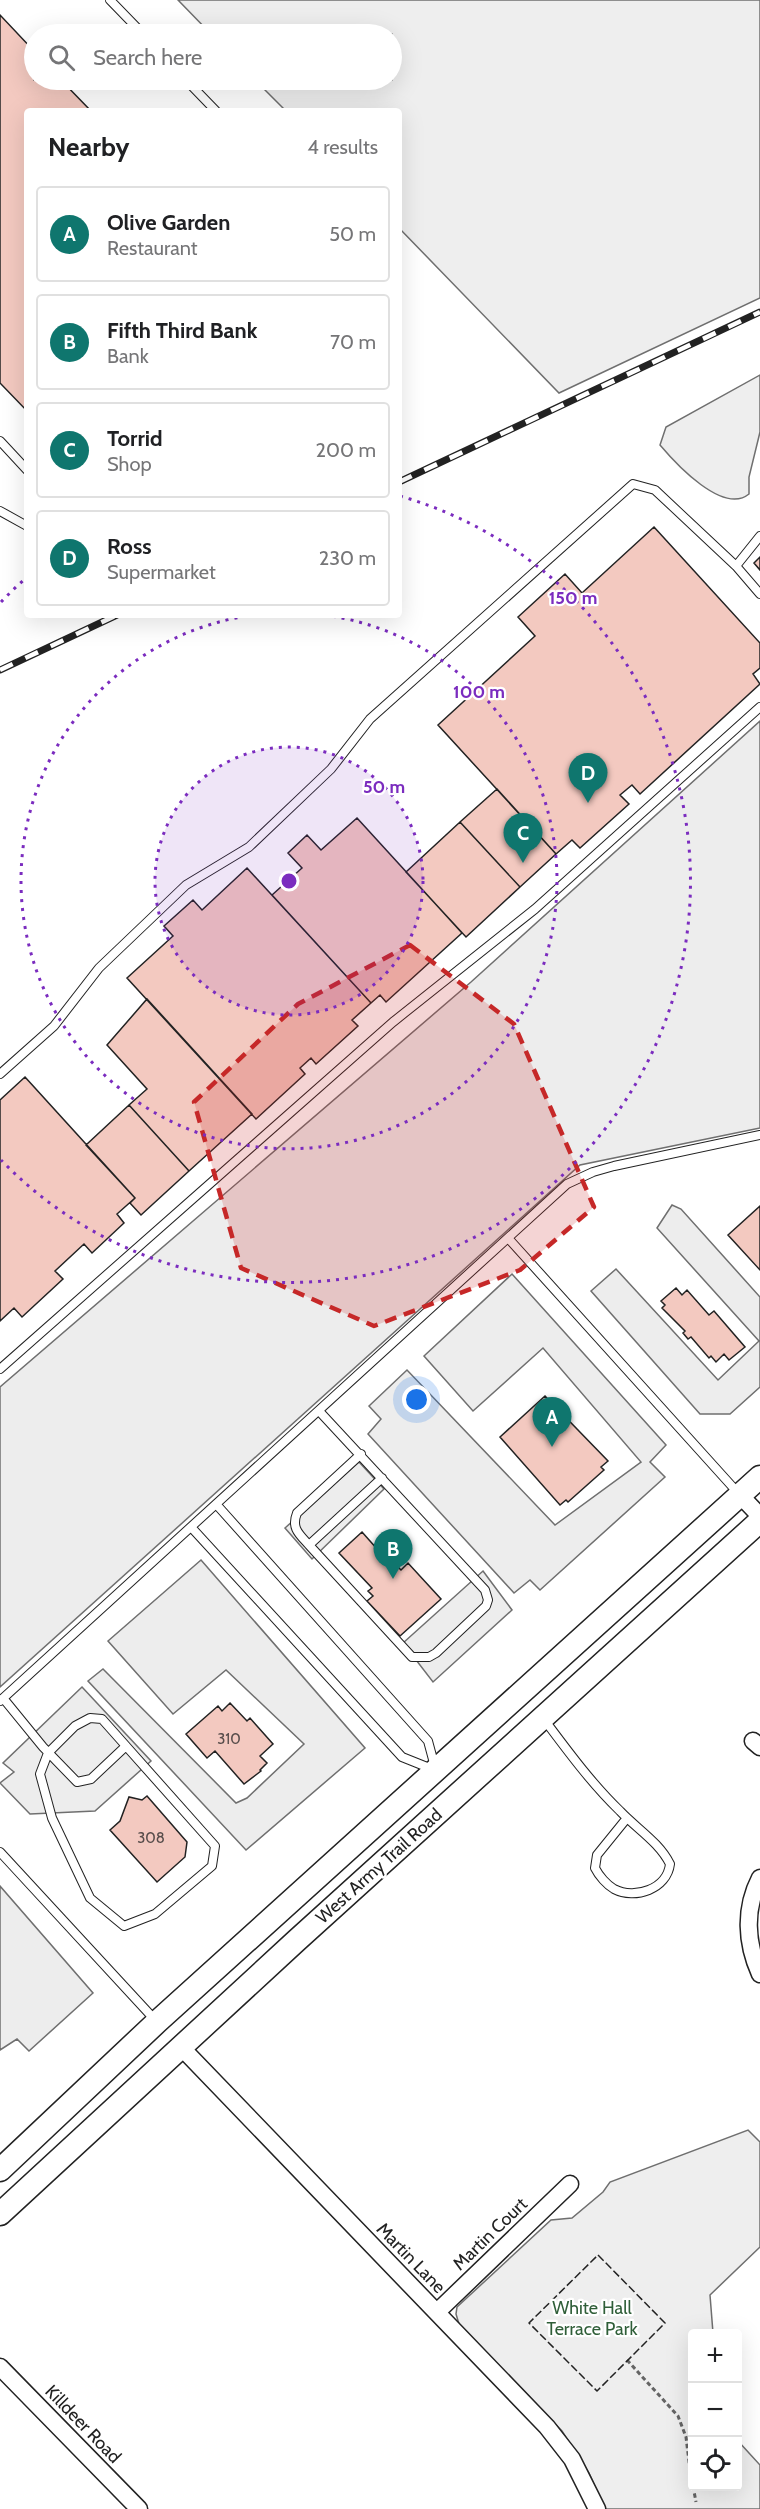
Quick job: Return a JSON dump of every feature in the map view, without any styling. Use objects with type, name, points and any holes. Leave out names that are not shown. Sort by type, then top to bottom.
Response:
[{"type":"main road","name":"West Army Trail Road","points":[[0,2170],[157,2022],[760,1477]]},
{"type":"main road","name":"West Army Trail Road","points":[[0,2214],[180,2046],[760,1521]]},
{"type":"main road","points":[[435,1771],[456,1796]]},
{"type":"main road","points":[[153,2072],[157,2022]]},
{"type":"street","points":[[740,1495],[760,1516]]},
{"type":"street","points":[[760,1878],[748,1914],[750,1947],[760,1974]]},
{"type":"street","name":"Martin Lane","points":[[180,2046],[561,2444],[586,2484],[597,2509]]},
{"type":"street","name":"Martin Court","points":[[437,2312],[570,2184]]},
{"type":"street","name":"Killdeer Road","points":[[0,2367],[139,2509]]},
{"type":"lane","points":[[110,0],[133,24]]},
{"type":"lane","points":[[196,90],[213,108]]},
{"type":"lane","points":[[0,441],[24,467]]},
{"type":"lane","points":[[0,1074],[54,1026],[99,968],[186,885],[249,847],[258,839],[331,769],[370,719],[633,484],[655,489],[736,566],[760,594]]},
{"type":"lane","points":[[0,511],[24,524]]},
{"type":"lane","points":[[736,566],[760,536]]},
{"type":"lane","points":[[0,1369],[393,1022],[535,909],[760,707]]},
{"type":"lane","points":[[126,1746],[92,1779],[76,1782],[1,1700],[567,1184],[593,1172],[760,1135]]},
{"type":"lane","points":[[507,1238],[740,1495]]},
{"type":"lane","points":[[319,1411],[361,1454],[485,1590],[489,1600],[486,1606],[429,1657],[412,1657],[295,1529],[297,1513],[361,1454]]},
{"type":"lane","points":[[309,1545],[382,1478]]},
{"type":"lane","points":[[216,1504],[428,1741],[435,1771]]},
{"type":"lane","points":[[191,1527],[402,1757],[435,1771]]},
{"type":"lane","points":[[90,1718],[102,1719],[126,1746],[215,1846],[212,1866],[155,1914],[124,1926],[90,1898],[52,1818],[40,1774],[48,1753],[75,1726],[90,1718]]},
{"type":"lane","points":[[543,1718],[597,1787],[655,1844],[670,1864],[665,1879],[655,1887],[628,1894],[612,1889],[595,1868],[597,1854],[627,1818]]},
{"type":"lane","points":[[0,1852],[157,2022]]},
{"type":"path","points":[[627,2360],[678,2416],[686,2437],[688,2451]]},
{"type":"path","points":[[694,2491],[696,2502]]},
{"type":"highlighted area","points":[[410,945],[514,1024],[594,1207],[520,1270],[374,1326],[241,1268],[194,1102],[298,1004]]},
{"type":"green space","points":[[178,0],[760,0],[760,298],[559,393],[402,231],[402,108],[283,108],[265,90],[402,90],[402,24],[201,24]]},
{"type":"green space","points":[[760,375],[760,432],[749,477],[749,494],[738,499],[726,498],[714,493],[688,474],[660,445],[666,427]]},
{"type":"green space","name":"White Hall Terrace Park","points":[[748,2130],[760,2142],[760,2247],[710,2295],[713,2329],[688,2329],[688,2491],[742,2491],[742,2445],[760,2465],[760,2509],[605,2509],[589,2473],[562,2431],[459,2324],[456,2314],[457,2307],[551,2220],[572,2218],[603,2192],[610,2182]]},
{"type":"shaded area","points":[[760,721],[760,1128],[580,1165],[0,1687],[0,1387],[471,982]]},
{"type":"shaded area","points":[[672,1205],[681,1209],[760,1297],[760,1387],[730,1414],[700,1414],[591,1291],[616,1269],[718,1380],[759,1341],[657,1228]]},
{"type":"shaded area","points":[[512,1274],[666,1445],[650,1462],[665,1477],[540,1590],[530,1580],[514,1593],[368,1434],[381,1419],[369,1406],[407,1370],[555,1525],[641,1462],[543,1348],[473,1411],[424,1356]]},
{"type":"shaded area","points":[[359,1462],[384,1489],[312,1559],[285,1528]]},
{"type":"shaded area","points":[[201,1560],[365,1748],[246,1850],[88,1681],[103,1669],[236,1803],[247,1798],[304,1744],[226,1670],[173,1714],[108,1641]]},
{"type":"shaded area","points":[[483,1571],[512,1610],[433,1682],[403,1643]]},
{"type":"shaded area","points":[[82,1687],[151,1761],[95,1811],[30,1814],[0,1783],[14,1772],[3,1763]]},
{"type":"shaded area","points":[[0,1886],[93,1993],[29,2051],[17,2039],[0,2050]]},
{"type":"building","points":[[0,15],[24,40],[24,90],[71,90],[88,108],[24,108],[24,408],[0,383]]},
{"type":"building","points":[[654,527],[760,643],[760,668],[753,674],[760,684],[640,794],[632,785],[620,795],[629,804],[580,848],[572,840],[556,854],[438,725],[535,636],[518,617],[565,574],[582,593]]},
{"type":"building","points":[[760,557],[760,570],[754,563]]},
{"type":"building","points":[[497,789],[556,854],[520,887],[460,822]]},
{"type":"building","points":[[357,818],[462,933],[386,1002],[380,995],[371,1003],[272,895],[302,868],[288,853],[307,835],[321,850]]},
{"type":"building","points":[[460,822],[520,887],[466,937],[406,872]]},
{"type":"building","points":[[247,868],[371,1003],[352,1020],[358,1026],[316,1064],[311,1058],[300,1068],[305,1074],[256,1119],[127,978],[173,936],[164,926],[193,900],[202,910]]},
{"type":"building","points":[[147,999],[252,1114],[189,1171],[129,1105],[147,1089],[107,1045]]},
{"type":"building","points":[[25,1077],[135,1198],[117,1214],[124,1223],[92,1253],[84,1244],[55,1271],[63,1279],[22,1317],[14,1308],[0,1321],[0,1100]]},
{"type":"building","points":[[129,1105],[189,1171],[141,1215],[130,1203],[135,1198],[86,1145]]},
{"type":"building","points":[[760,1206],[760,1270],[728,1235]]},
{"type":"building","points":[[676,1288],[682,1295],[687,1290],[709,1315],[714,1311],[745,1347],[729,1360],[724,1354],[716,1362],[711,1356],[709,1358],[691,1337],[688,1339],[683,1333],[685,1331],[662,1308],[665,1305],[661,1301]]},
{"type":"building","points":[[545,1396],[608,1461],[601,1467],[604,1470],[568,1502],[566,1500],[560,1505],[500,1437]]},
{"type":"building","points":[[362,1532],[394,1568],[396,1565],[401,1570],[408,1563],[441,1599],[400,1636],[367,1601],[373,1596],[368,1591],[372,1588],[339,1553]]},
{"type":"building","points":[[230,1703],[247,1721],[250,1718],[273,1744],[260,1756],[267,1763],[261,1771],[244,1784],[215,1751],[207,1758],[186,1734],[218,1706],[222,1711]]},
{"type":"building","points":[[147,1796],[187,1842],[185,1857],[157,1882],[110,1830],[120,1821],[129,1797],[142,1800]]},
{"type":"railway","points":[[402,481],[760,312]]},
{"type":"railway","points":[[0,670],[111,618]]},
{"type":"fence","points":[[598,2255],[665,2323],[597,2391],[529,2323],[598,2255]]},
{"type":"place","name":"Ross","points":[[588,803]]},
{"type":"place","name":"Torrid","points":[[523,863]]},
{"type":"place","name":"Olive Garden","points":[[552,1447]]},
{"type":"place","name":"Fifth Third Bank","points":[[393,1579]]}]
